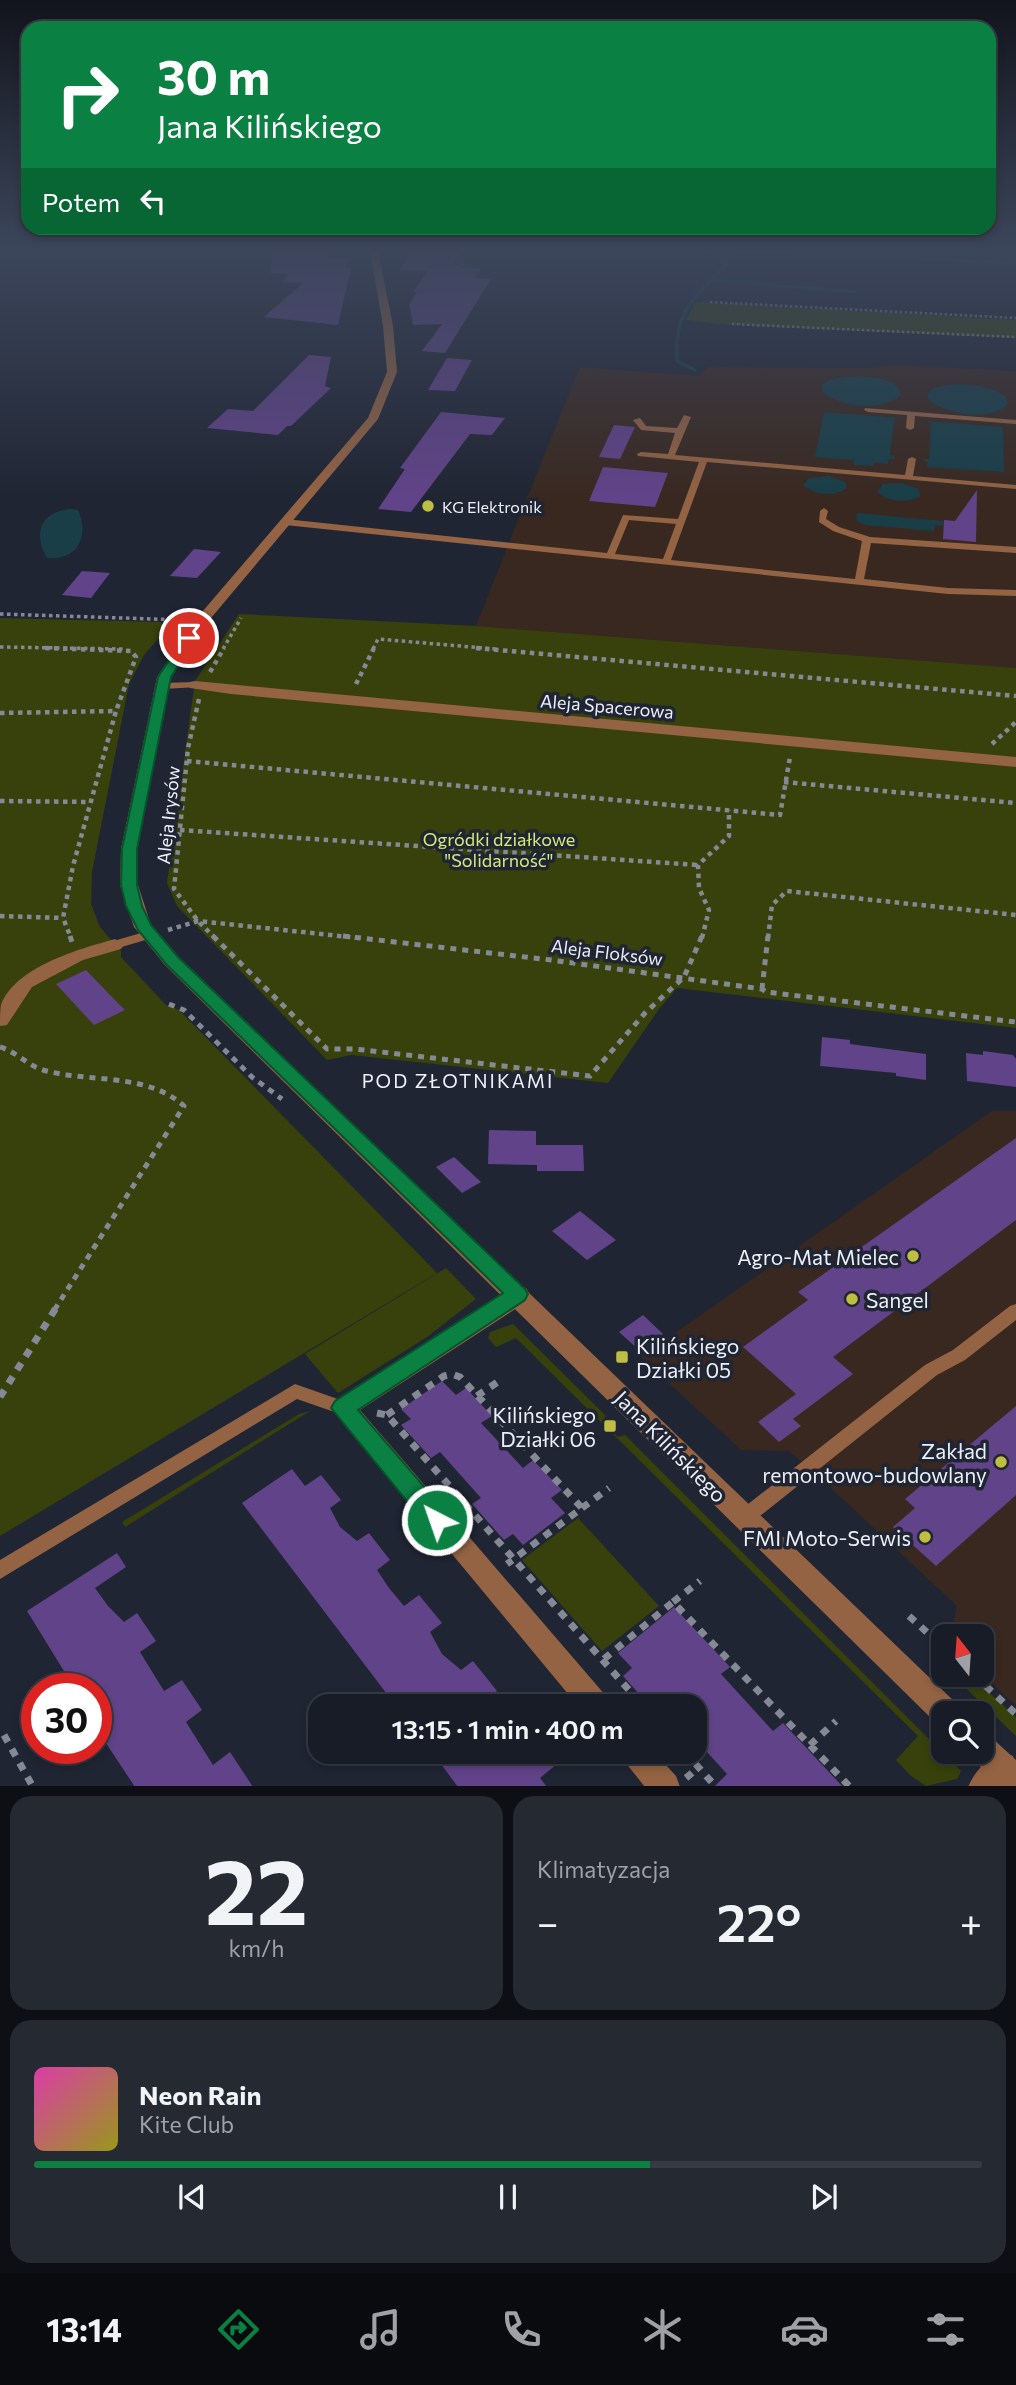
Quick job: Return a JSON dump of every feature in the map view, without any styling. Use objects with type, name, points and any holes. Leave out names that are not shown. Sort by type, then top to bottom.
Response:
[{"type":"street","name":"Jana Kilińskiego","points":[[389,333],[392,372],[373,419],[201,622],[177,654],[162,686],[130,849],[129,885],[134,906],[148,935],[172,961],[518,1294],[934,1701]]},
{"type":"street","name":"Aleja Spacerowa","points":[[199,685],[231,691],[1016,762]]},
{"type":"street","points":[[0,1020],[25,983],[77,956],[115,945]]},
{"type":"street","points":[[518,1294],[343,1408],[586,1694]]},
{"type":"street","points":[[645,1764],[663,1786]]},
{"type":"lane","points":[[867,410],[1016,422]]},
{"type":"lane","points":[[910,428],[911,414]]},
{"type":"lane","points":[[671,456],[687,417]]},
{"type":"lane","points":[[637,421],[644,428],[680,431]]},
{"type":"lane","points":[[641,454],[864,470],[1016,487]]},
{"type":"lane","points":[[666,562],[704,459]]},
{"type":"lane","points":[[909,477],[912,459]]},
{"type":"lane","points":[[824,511],[822,520],[858,538],[1016,550]]},
{"type":"lane","points":[[610,556],[626,517],[681,522]]},
{"type":"lane","points":[[285,522],[948,591],[1016,593]]},
{"type":"lane","points":[[859,582],[866,542],[869,540]]},
{"type":"lane","points":[[162,686],[199,685]]},
{"type":"lane","points":[[115,945],[148,935]]},
{"type":"lane","points":[[744,1518],[931,1370],[959,1355],[1016,1311]]},
{"type":"lane","points":[[0,1570],[295,1391],[343,1408]]},
{"type":"path","points":[[936,333],[1016,337]]},
{"type":"path","points":[[0,614],[143,617],[201,622]]},
{"type":"path","name":"Aleja Irysów","points":[[242,618],[199,685],[187,761],[174,889],[195,922],[327,1049],[355,1049],[590,1076],[645,1013],[684,977]]},
{"type":"path","points":[[348,701],[378,639],[1016,696]]},
{"type":"path","points":[[0,648],[120,649],[131,651],[136,657],[116,711],[89,802],[63,918],[77,956]]},
{"type":"path","points":[[0,713],[116,711]]},
{"type":"path","points":[[975,758],[1016,722]]},
{"type":"path","points":[[187,761],[780,815],[793,743]]},
{"type":"path","points":[[785,782],[1016,803]]},
{"type":"path","points":[[0,801],[89,802]]},
{"type":"path","points":[[180,830],[698,864],[729,836],[729,810]]},
{"type":"path","points":[[684,977],[703,935],[709,910],[699,888],[698,864]]},
{"type":"path","points":[[762,989],[772,905],[787,891],[1016,915]]},
{"type":"path","points":[[0,916],[63,918]]},
{"type":"path","name":"Aleja Floksów","points":[[195,922],[550,959],[684,977],[762,989],[766,992],[1016,1022]]},
{"type":"path","points":[[0,1046],[19,1052],[32,1066],[60,1074],[153,1089],[179,1099],[184,1106],[0,1397]]},
{"type":"path","points":[[583,1508],[460,1377],[452,1374],[443,1376],[387,1415],[633,1694]]},
{"type":"path","points":[[477,1396],[502,1379]]},
{"type":"path","points":[[515,1558],[610,1488]]},
{"type":"path","points":[[604,1659],[700,1581]]},
{"type":"path","points":[[673,1602],[849,1786]]},
{"type":"path","points":[[909,1616],[931,1636]]},
{"type":"path","points":[[987,1687],[1016,1714]]},
{"type":"path","points":[[810,1745],[836,1721]]},
{"type":"path","points":[[4,1735],[32,1786]]},
{"type":"path","points":[[696,1764],[715,1786]]},
{"type":"shaded area","points":[[898,365],[1016,371],[1016,668],[476,626],[507,548],[512,543],[510,540],[580,367],[699,376],[708,367],[864,368]]},
{"type":"shaded area","points":[[992,1111],[1016,1111],[1016,1706],[994,1685],[994,1624],[953,1624],[957,1606],[789,1451],[741,1450],[641,1357]]},
{"type":"green space","points":[[914,333],[1016,333],[1016,338]]},
{"type":"green space","name":"Ogródki działkowe \"Solidarność\"","points":[[239,614],[476,626],[1016,668],[1016,1028],[677,988],[659,1009],[608,1083],[351,1055],[327,1060],[177,906],[167,883],[195,681]]},
{"type":"green space","points":[[0,618],[161,622],[165,631],[144,655],[129,684],[92,872],[91,904],[100,927],[121,951],[121,957],[166,1005],[179,1010],[437,1273],[0,1536]]},
{"type":"green space","points":[[446,1268],[476,1299],[427,1337],[338,1393],[305,1354]]},
{"type":"green space","points":[[513,1324],[606,1416],[602,1421],[618,1437],[625,1435],[931,1741],[931,1764],[954,1764],[961,1771],[957,1779],[926,1786],[911,1776],[896,1760],[918,1736],[516,1338],[496,1347],[488,1338],[490,1332]]},
{"type":"green space","points":[[310,1411],[125,1527],[122,1522],[299,1414]]},
{"type":"green space","points":[[578,1518],[659,1606],[602,1651],[522,1560]]},
{"type":"green space","points":[[965,1687],[983,1687],[1016,1717],[1016,1736],[994,1715],[994,1701],[979,1701]]},
{"type":"water","points":[[845,377],[886,380],[898,388],[901,395],[884,404],[862,406],[840,402],[823,392],[822,385]]},
{"type":"water","points":[[949,385],[986,388],[1006,397],[1008,404],[1000,410],[980,415],[957,413],[929,400],[927,394],[934,388]]},
{"type":"water","points":[[824,412],[899,418],[894,420],[890,455],[895,456],[895,459],[889,459],[888,464],[874,463],[873,466],[854,465],[854,460],[815,457]]},
{"type":"water","points":[[927,421],[1003,427],[1004,472],[927,467],[928,462],[924,459],[929,459],[931,423]]},
{"type":"water","points":[[829,476],[845,482],[847,488],[837,493],[825,494],[803,485],[809,478]]},
{"type":"water","points":[[902,483],[919,489],[920,497],[897,500],[886,498],[877,492],[883,484]]},
{"type":"water","points":[[78,510],[81,520],[81,538],[78,545],[66,556],[47,558],[40,540],[42,524],[53,514]]},
{"type":"water","points":[[857,513],[943,521],[943,526],[935,525],[934,531],[866,525],[856,521]]},
{"type":"building","points":[[435,333],[457,333],[445,353],[422,351]]},
{"type":"building","points":[[309,355],[331,357],[325,386],[331,388],[291,426],[287,426],[278,435],[207,428],[228,409],[253,411]]},
{"type":"building","points":[[447,358],[472,360],[455,391],[428,390]]},
{"type":"building","points":[[441,412],[505,418],[492,435],[470,434],[411,512],[378,509],[405,469],[400,468]]},
{"type":"building","points":[[614,425],[635,427],[620,459],[599,457]]},
{"type":"building","points":[[603,467],[668,473],[655,507],[589,501]]},
{"type":"building","points":[[977,490],[976,542],[943,539],[944,520],[955,521]]},
{"type":"building","points":[[194,549],[221,552],[197,578],[170,576]]},
{"type":"building","points":[[82,571],[110,573],[91,598],[62,595]]},
{"type":"building","points":[[86,970],[125,1010],[94,1025],[56,984]]},
{"type":"building","points":[[822,1037],[850,1040],[850,1044],[926,1054],[926,1080],[896,1076],[896,1073],[820,1066]]},
{"type":"building","points":[[983,1051],[1013,1055],[1016,1059],[1016,1087],[967,1081],[966,1053],[983,1055]]},
{"type":"building","points":[[489,1130],[536,1131],[536,1145],[583,1145],[584,1171],[537,1171],[537,1165],[488,1164]]},
{"type":"building","points":[[1016,1138],[1016,1220],[833,1357],[853,1374],[793,1419],[801,1426],[779,1442],[758,1422],[796,1394],[743,1347],[808,1300],[798,1292]]},
{"type":"building","points":[[454,1157],[481,1182],[462,1193],[436,1167]]},
{"type":"building","points":[[580,1211],[616,1240],[587,1260],[552,1231]]},
{"type":"building","points":[[643,1315],[663,1334],[640,1351],[619,1332]]},
{"type":"building","points":[[442,1381],[456,1395],[466,1388],[492,1416],[481,1423],[523,1468],[533,1460],[562,1490],[551,1498],[565,1513],[523,1545],[513,1534],[504,1540],[472,1504],[481,1498],[440,1452],[431,1458],[401,1425],[411,1419],[401,1409]]},
{"type":"building","points":[[1016,1406],[1016,1495],[936,1566],[893,1527],[915,1508],[905,1499]]},
{"type":"building","points":[[292,1469],[305,1486],[321,1475],[341,1500],[330,1508],[340,1527],[357,1541],[369,1533],[390,1560],[377,1570],[389,1588],[404,1606],[419,1595],[442,1623],[430,1632],[442,1654],[461,1670],[473,1661],[497,1691],[493,1694],[387,1694],[242,1503]]},
{"type":"building","points":[[117,1553],[126,1567],[95,1588],[124,1622],[137,1613],[156,1641],[140,1652],[164,1691],[182,1680],[202,1710],[186,1722],[213,1765],[230,1752],[252,1786],[134,1786],[112,1752],[112,1673],[65,1673],[27,1611]]},
{"type":"building","points":[[674,1607],[730,1667],[721,1674],[773,1731],[783,1723],[842,1786],[715,1786],[727,1774],[707,1752],[707,1694],[639,1694],[623,1676],[632,1668],[618,1653]]},
{"type":"building","points":[[441,1764],[557,1764],[540,1778],[546,1786],[457,1786]]},
{"type":"waterway","points":[[678,333],[677,361],[695,370]]},
{"type":"place","name":"KG Elektronik","points":[[428,506]]},
{"type":"place","name":"Agro-Mat Mielec","points":[[913,1256]]},
{"type":"place","name":"Sangel","points":[[852,1299]]},
{"type":"place","name":"Kilińskiego Działki 05","points":[[622,1357]]},
{"type":"place","name":"Kilińskiego Działki 06","points":[[610,1426]]},
{"type":"place","name":"Zakład remontowo-budowlany","points":[[1001,1462]]},
{"type":"place","name":"FMI Moto-Serwis","points":[[925,1537]]},
{"type":"district","name":"POD ZŁOTNIKAMI","points":[[458,1080]]},
{"type":"route","points":[[189,638],[164,677],[130,849],[129,885],[143,927],[172,961],[518,1294],[343,1408],[437,1520]]}]
